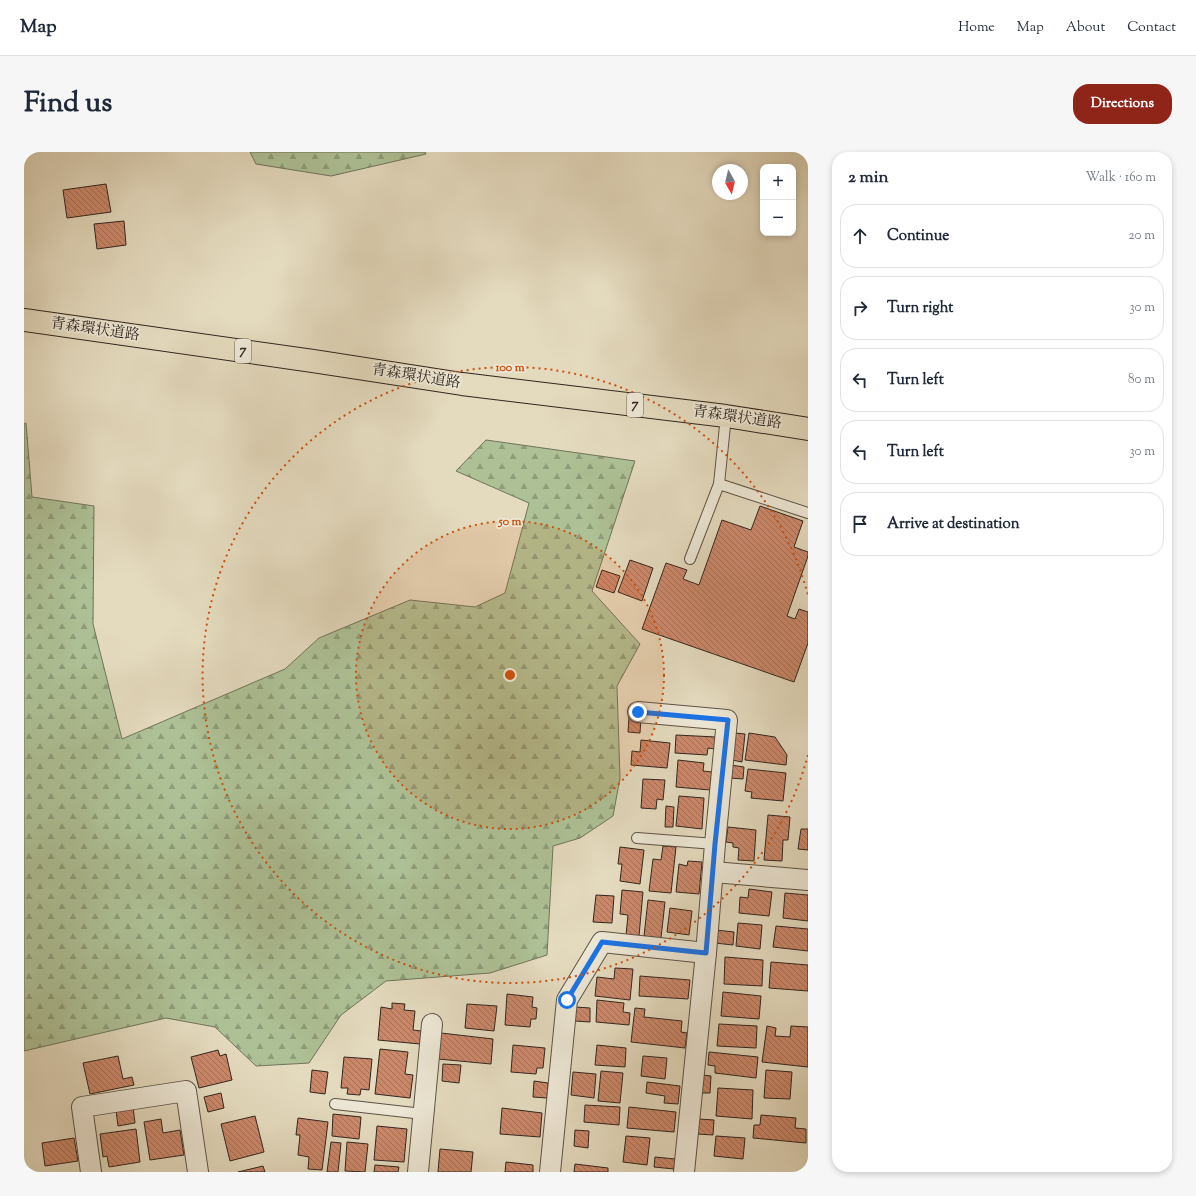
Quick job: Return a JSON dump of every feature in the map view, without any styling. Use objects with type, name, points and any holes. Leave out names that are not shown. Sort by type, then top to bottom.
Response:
[{"type":"highway","name":"青森環状道路","points":[[24,320],[313,361],[462,384],[726,416],[808,428]]},
{"type":"street","points":[[638,712],[728,720],[684,1172]]},
{"type":"street","points":[[713,872],[808,880]]},
{"type":"street","points":[[550,1172],[567,1000],[602,942],[706,953]]},
{"type":"street","points":[[418,1172],[432,1024]]},
{"type":"street","points":[[91,1172],[82,1107],[186,1092],[198,1172]]},
{"type":"lane","points":[[690,559],[719,484],[726,416]]},
{"type":"lane","points":[[719,484],[808,513]]},
{"type":"lane","points":[[637,838],[715,844]]},
{"type":"lane","points":[[335,1104],[423,1114]]},
{"type":"green space","points":[[250,152],[425,152],[426,154],[331,176],[256,164]]},
{"type":"green space","points":[[26,423],[32,497],[94,506],[93,624],[122,739],[285,669],[319,638],[410,600],[475,607],[505,593],[529,503],[456,471],[486,440],[635,461],[592,591],[640,644],[617,686],[620,778],[613,816],[580,838],[553,846],[547,955],[490,973],[386,981],[341,1015],[309,1063],[256,1066],[215,1027],[166,1018],[24,1051],[24,424]]},
{"type":"building","points":[[106,184],[111,212],[67,218],[63,190]]},
{"type":"building","points":[[124,221],[126,245],[97,249],[94,224]]},
{"type":"building","points":[[760,506],[803,521],[794,547],[808,552],[808,556],[787,616],[795,619],[799,609],[808,612],[808,643],[794,682],[642,629],[666,563],[687,570],[683,579],[699,585],[722,520],[751,530]]},
{"type":"building","points":[[630,560],[653,568],[642,601],[618,592]]},
{"type":"building","points":[[602,570],[620,576],[614,593],[596,587]]},
{"type":"building","points":[[629,717],[641,718],[640,733],[628,732]]},
{"type":"building","points":[[735,733],[745,734],[742,762],[732,760]]},
{"type":"building","points":[[749,733],[775,737],[787,755],[786,765],[745,760]]},
{"type":"building","points":[[676,735],[716,737],[715,749],[708,748],[707,755],[675,753]]},
{"type":"building","points":[[641,740],[670,743],[667,768],[631,765],[632,751],[640,752]]},
{"type":"building","points":[[678,760],[704,763],[703,771],[712,772],[710,790],[676,787]]},
{"type":"building","points":[[731,765],[744,767],[743,779],[730,778]]},
{"type":"building","points":[[748,769],[786,773],[783,801],[751,798],[752,792],[745,791]]},
{"type":"building","points":[[643,779],[665,780],[663,800],[657,799],[656,809],[641,808]]},
{"type":"building","points":[[679,796],[704,798],[702,829],[676,826]]},
{"type":"building","points":[[666,806],[674,807],[673,827],[665,827]]},
{"type":"building","points":[[768,815],[790,817],[788,840],[783,840],[782,861],[764,860]]},
{"type":"building","points":[[728,827],[756,830],[754,861],[738,860],[739,848],[733,847],[733,843],[726,842]]},
{"type":"building","points":[[801,829],[808,829],[808,850],[798,849]]},
{"type":"building","points":[[663,846],[676,847],[671,893],[649,891],[653,859],[661,860]]},
{"type":"building","points":[[620,847],[644,850],[640,884],[620,881],[622,864],[618,864]]},
{"type":"building","points":[[688,861],[702,862],[699,894],[676,892],[679,864],[687,866]]},
{"type":"building","points":[[749,889],[772,892],[769,916],[739,913],[740,897],[748,898]]},
{"type":"building","points":[[622,890],[643,892],[639,936],[626,935],[628,915],[620,914]]},
{"type":"building","points":[[785,893],[808,895],[808,921],[783,918]]},
{"type":"building","points":[[596,895],[614,896],[612,923],[593,922]]},
{"type":"building","points":[[648,900],[665,902],[661,938],[644,936]]},
{"type":"building","points":[[670,908],[692,911],[689,935],[667,932]]},
{"type":"building","points":[[738,923],[762,925],[760,949],[736,946]]},
{"type":"building","points":[[776,926],[808,929],[808,951],[773,947]]},
{"type":"building","points":[[716,930],[734,932],[733,945],[715,943]]},
{"type":"building","points":[[725,957],[763,960],[762,986],[724,984]]},
{"type":"building","points":[[771,962],[808,965],[808,991],[769,988]]},
{"type":"building","points":[[615,968],[633,969],[630,1000],[595,996],[597,977],[614,979]]},
{"type":"building","points":[[640,976],[690,980],[688,999],[639,996]]},
{"type":"building","points":[[723,992],[761,996],[759,1019],[721,1016]]},
{"type":"building","points":[[507,994],[533,997],[532,1007],[537,1008],[536,1019],[531,1019],[530,1027],[505,1025]]},
{"type":"building","points":[[597,1000],[624,1003],[623,1012],[630,1013],[629,1025],[596,1022]]},
{"type":"building","points":[[392,1003],[405,1004],[404,1010],[415,1011],[413,1030],[421,1031],[420,1044],[378,1040],[381,1007],[392,1009]]},
{"type":"building","points":[[467,1004],[497,1006],[494,1031],[465,1028]]},
{"type":"building","points":[[576,1007],[590,1008],[590,1022],[575,1021]]},
{"type":"building","points":[[635,1008],[645,1009],[644,1017],[682,1021],[681,1032],[687,1033],[685,1048],[631,1042]]},
{"type":"building","points":[[719,1024],[757,1026],[756,1048],[717,1046]]},
{"type":"building","points":[[767,1026],[776,1028],[775,1036],[790,1037],[791,1026],[808,1027],[808,1067],[762,1062]]},
{"type":"building","points":[[441,1033],[493,1039],[491,1064],[438,1059]]},
{"type":"building","points":[[513,1045],[545,1048],[543,1068],[537,1068],[536,1074],[511,1072]]},
{"type":"building","points":[[597,1045],[626,1048],[625,1067],[595,1065]]},
{"type":"building","points":[[380,1049],[408,1052],[405,1074],[413,1075],[410,1098],[375,1094]]},
{"type":"building","points":[[218,1050],[220,1056],[226,1054],[232,1080],[199,1088],[191,1057]]},
{"type":"building","points":[[709,1052],[758,1057],[756,1078],[715,1073],[715,1066],[708,1065]]},
{"type":"building","points":[[118,1056],[123,1079],[132,1077],[134,1085],[90,1094],[83,1063]]},
{"type":"building","points":[[643,1056],[667,1058],[665,1079],[641,1076]]},
{"type":"building","points":[[344,1057],[372,1059],[369,1090],[361,1089],[360,1095],[347,1094],[348,1088],[341,1088]]},
{"type":"building","points":[[443,1064],[461,1065],[459,1083],[442,1081]]},
{"type":"building","points":[[312,1070],[328,1072],[325,1094],[310,1092]]},
{"type":"building","points":[[766,1070],[792,1072],[790,1099],[764,1098]]},
{"type":"building","points":[[601,1071],[623,1073],[620,1103],[598,1101]]},
{"type":"building","points":[[573,1072],[596,1074],[594,1098],[571,1095]]},
{"type":"building","points":[[703,1075],[711,1076],[710,1093],[702,1093]]},
{"type":"building","points":[[534,1081],[548,1083],[547,1098],[533,1097]]},
{"type":"building","points":[[647,1082],[680,1086],[678,1104],[664,1103],[665,1096],[646,1093]]},
{"type":"building","points":[[718,1088],[753,1090],[752,1119],[716,1116]]},
{"type":"building","points":[[221,1093],[224,1108],[208,1112],[204,1097]]},
{"type":"building","points":[[585,1105],[620,1107],[619,1125],[584,1122]]},
{"type":"building","points":[[133,1107],[135,1123],[118,1126],[116,1110]]},
{"type":"building","points":[[629,1107],[676,1112],[674,1132],[627,1128]]},
{"type":"building","points":[[502,1108],[542,1113],[540,1137],[500,1134]]},
{"type":"building","points":[[333,1114],[361,1117],[359,1139],[332,1136]]},
{"type":"building","points":[[761,1115],[796,1118],[795,1128],[806,1129],[806,1143],[753,1138],[754,1125],[760,1125]]},
{"type":"building","points":[[255,1116],[264,1152],[230,1161],[221,1124]]},
{"type":"building","points":[[298,1118],[328,1122],[322,1170],[308,1169],[309,1157],[298,1155],[300,1135],[296,1135]]},
{"type":"building","points":[[161,1119],[163,1133],[180,1130],[184,1155],[150,1160],[144,1122]]},
{"type":"building","points":[[699,1119],[714,1120],[713,1135],[697,1134]]},
{"type":"building","points":[[377,1126],[407,1129],[404,1162],[374,1160]]},
{"type":"building","points":[[136,1129],[140,1162],[109,1167],[107,1156],[103,1157],[100,1134]]},
{"type":"building","points":[[575,1130],[589,1131],[588,1148],[574,1146]]},
{"type":"building","points":[[626,1136],[650,1138],[647,1165],[623,1162]]},
{"type":"building","points":[[716,1136],[745,1138],[743,1159],[714,1156]]},
{"type":"building","points":[[74,1138],[78,1161],[45,1166],[42,1143]]},
{"type":"building","points":[[331,1142],[341,1143],[338,1172],[327,1172]]},
{"type":"building","points":[[347,1142],[368,1144],[365,1172],[345,1171]]},
{"type":"building","points":[[440,1149],[473,1152],[471,1172],[438,1172]]},
{"type":"building","points":[[655,1157],[675,1159],[674,1169],[654,1167]]},
{"type":"building","points":[[506,1162],[533,1165],[533,1172],[505,1172]]},
{"type":"building","points":[[575,1164],[608,1168],[608,1172],[574,1172]]},
{"type":"building","points":[[375,1165],[399,1167],[398,1172],[374,1172]]},
{"type":"building","points":[[263,1166],[265,1172],[238,1172]]},
{"type":"route","points":[[567,1000],[602,942],[706,953],[715,844],[728,720],[638,712]]}]
